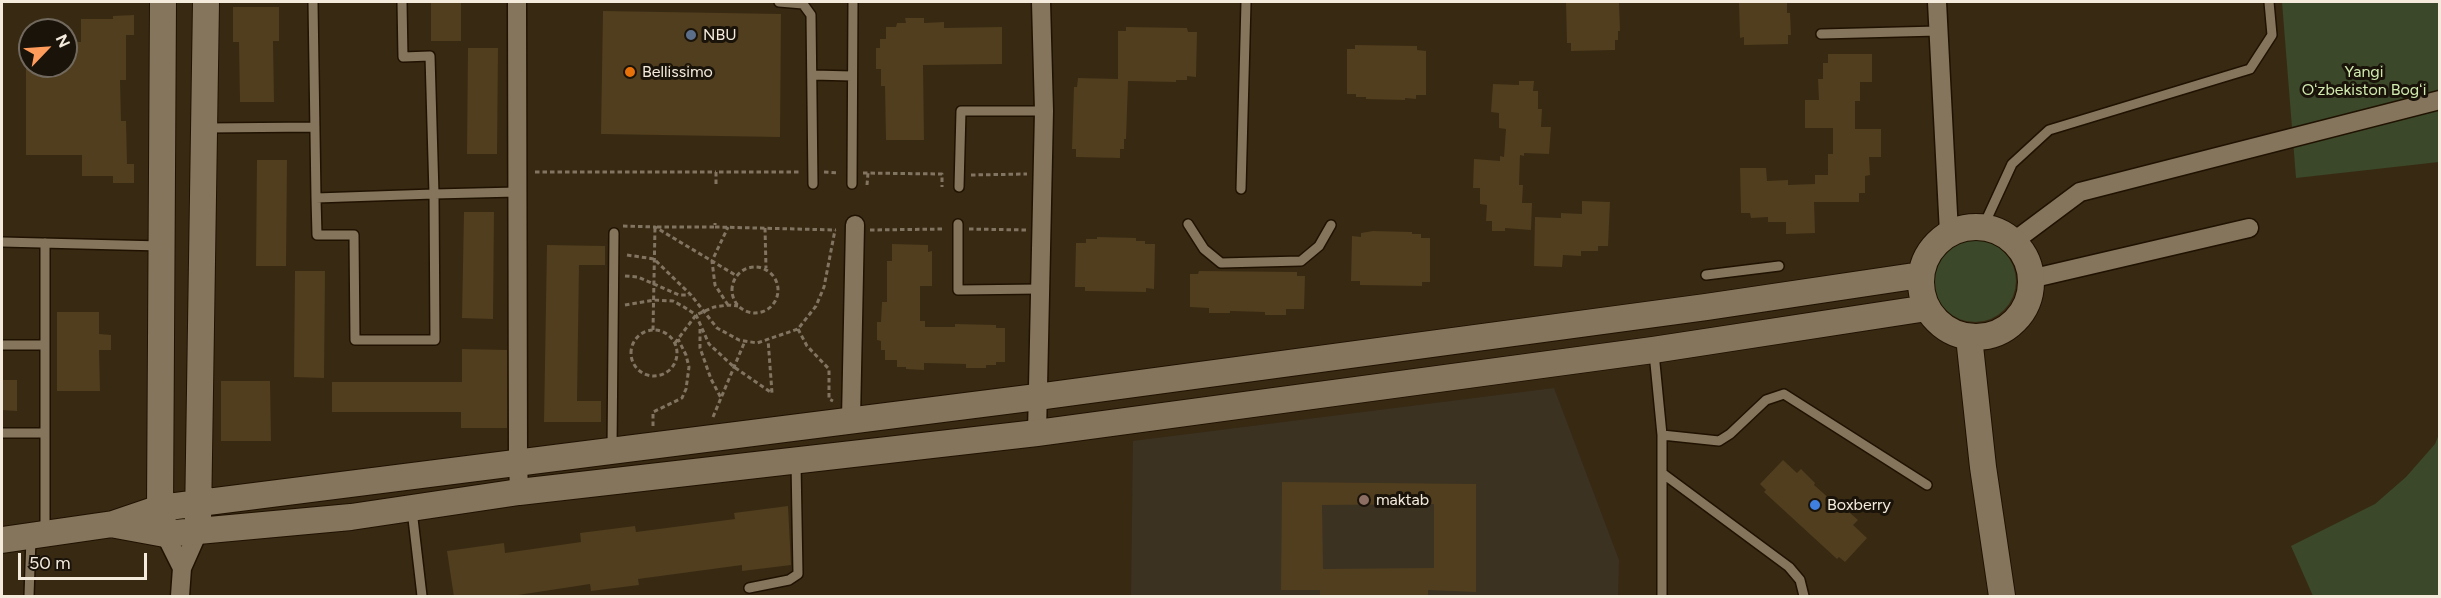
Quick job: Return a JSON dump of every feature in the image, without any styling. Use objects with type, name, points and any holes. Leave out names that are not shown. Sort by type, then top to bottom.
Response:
[{"type":"street","points":[[163,2],[160,508],[165,534],[182,568]]},
{"type":"street","points":[[180,597],[182,568],[198,532],[206,2]]},
{"type":"street","points":[[517,2],[519,492]]},
{"type":"street","points":[[1037,433],[1044,111],[1041,2]]},
{"type":"street","points":[[1937,2],[1949,233]]},
{"type":"street","points":[[2013,242],[2080,192],[2439,100]]},
{"type":"street","points":[[851,414],[859,227]]},
{"type":"street","points":[[1965,227],[1983,227],[1999,232],[2013,242],[2024,255],[2030,288],[2025,306],[2016,320],[2002,330],[1986,336],[1969,337],[1952,332],[1938,322],[1927,308],[1922,292],[1921,275],[1926,258],[1935,244],[1949,233],[1965,227]]},
{"type":"street","points":[[2030,279],[2249,228]]},
{"type":"street","points":[[2,540],[113,524],[160,508],[612,449],[851,414],[1037,397],[1706,307],[1921,275]]},
{"type":"street","points":[[113,524],[165,534],[351,517],[519,492],[1037,433],[1653,350],[1927,308]]},
{"type":"street","points":[[1969,337],[1983,467],[2002,597]]},
{"type":"street","points":[[347,484],[351,517]]},
{"type":"lane","points":[[313,2],[316,235],[354,235],[355,340],[435,340],[430,57],[404,57],[402,2]]},
{"type":"lane","points":[[779,2],[803,4],[811,15],[813,184]]},
{"type":"lane","points":[[852,184],[853,2]]},
{"type":"lane","points":[[1241,189],[1246,2]]},
{"type":"lane","points":[[1983,227],[2012,164],[2049,130],[2250,69],[2272,34],[2269,2]]},
{"type":"lane","points":[[1821,34],[1938,31]]},
{"type":"lane","points":[[813,75],[852,76]]},
{"type":"lane","points":[[959,187],[961,111],[1044,111]]},
{"type":"lane","points":[[204,128],[315,127]]},
{"type":"lane","points":[[316,198],[517,192]]},
{"type":"lane","points":[[958,224],[958,290],[1040,289]]},
{"type":"lane","points":[[1188,224],[1204,249],[1221,263],[1300,261],[1319,246],[1331,225]]},
{"type":"lane","points":[[612,449],[614,233]]},
{"type":"lane","points":[[2,242],[162,246]]},
{"type":"lane","points":[[29,597],[38,535],[45,433],[45,243]]},
{"type":"lane","points":[[1706,275],[1779,266]]},
{"type":"lane","points":[[2,345],[45,345]]},
{"type":"lane","points":[[1653,350],[1662,435],[1662,597]]},
{"type":"lane","points":[[1662,435],[1719,441],[1730,434],[1766,400],[1784,394],[1927,485]]},
{"type":"lane","points":[[2,433],[45,433]]},
{"type":"lane","points":[[749,588],[789,580],[798,574],[796,461]]},
{"type":"lane","points":[[1662,473],[1789,567],[1800,580],[1804,597]]},
{"type":"lane","points":[[411,508],[422,597]]},
{"type":"path","points":[[517,171],[1042,174]]},
{"type":"path","points":[[716,172],[716,184]]},
{"type":"path","points":[[867,184],[868,173]]},
{"type":"path","points":[[942,174],[942,187]]},
{"type":"path","points":[[614,233],[621,226],[715,225],[835,230],[859,227]]},
{"type":"path","points":[[653,330],[655,227]]},
{"type":"path","points":[[655,227],[737,276]]},
{"type":"path","points":[[728,227],[712,261],[715,285],[728,305]]},
{"type":"path","points":[[765,228],[766,269]]},
{"type":"path","points":[[613,253],[654,259],[691,295],[717,328],[745,341],[757,343],[798,329],[816,306],[824,287],[835,230]]},
{"type":"path","points":[[675,343],[664,332],[653,330],[641,333],[632,346],[633,362],[644,374],[660,375],[673,366],[676,359],[675,343],[696,315],[702,311],[728,305],[759,313],[772,306],[776,301],[778,286],[772,274],[766,269],[752,267],[745,269],[737,276],[732,286],[739,307]]},
{"type":"path","points":[[613,275],[638,277],[679,295],[691,295]]},
{"type":"path","points":[[613,310],[620,306],[654,300],[673,301],[696,315],[709,344],[734,367],[772,393],[768,339]]},
{"type":"path","points":[[700,327],[700,348],[711,379],[721,398]]},
{"type":"path","points":[[798,329],[807,346],[829,369],[829,399],[851,414]]},
{"type":"path","points":[[654,431],[653,412],[682,398],[686,389],[689,367],[678,339]]},
{"type":"path","points":[[710,425],[745,341]]},
{"type":"shaded area","name":"maktab","points":[[1554,388],[1619,560],[1618,596],[1131,596],[1133,441]]},
{"type":"green space","name":"Yangi Oʻzbekiston Bogʻi","points":[[2282,2],[2439,2],[2439,162],[2296,178]]},
{"type":"green space","points":[[1967,240],[1983,240],[1998,247],[2009,258],[2016,273],[2013,297],[2004,310],[1983,322],[1967,322],[1952,315],[1941,304],[1934,289],[1934,273],[1941,258],[1952,247]]},
{"type":"green space","points":[[2439,434],[2439,596],[2313,596],[2291,546],[2375,504],[2406,477],[2435,444]]},
{"type":"building","points":[[431,2],[461,2],[461,41],[431,41]]},
{"type":"building","points":[[1566,2],[1619,2],[1620,31],[1618,31],[1618,40],[1615,40],[1615,50],[1571,51],[1571,43],[1567,43]]},
{"type":"building","points":[[1739,2],[1787,2],[1791,35],[1788,35],[1788,44],[1744,45],[1744,37],[1740,38]]},
{"type":"building","points":[[233,7],[279,7],[279,41],[273,41],[274,102],[240,102],[239,42],[233,42]]},
{"type":"building","points":[[603,11],[781,14],[780,137],[601,134]]},
{"type":"building","points":[[134,15],[134,35],[126,35],[126,80],[120,80],[121,121],[126,121],[127,164],[134,164],[134,183],[113,183],[113,176],[82,176],[82,155],[26,155],[26,78],[78,78],[78,42],[81,42],[81,19],[113,19],[113,16]]},
{"type":"building","points":[[905,18],[924,18],[924,23],[944,22],[944,28],[1002,27],[1002,64],[923,65],[924,140],[886,140],[885,86],[881,86],[881,69],[876,69],[876,48],[880,48],[880,39],[886,39],[886,27],[896,27],[897,23],[906,23]]},
{"type":"building","points":[[1126,27],[1187,28],[1188,32],[1197,32],[1196,77],[1187,76],[1187,80],[1176,80],[1176,82],[1128,81],[1126,139],[1124,139],[1124,149],[1120,149],[1120,158],[1076,157],[1076,149],[1072,149],[1074,87],[1077,87],[1078,78],[1118,79],[1118,31],[1126,31]]},
{"type":"building","points":[[1355,45],[1417,46],[1417,50],[1426,51],[1426,95],[1416,95],[1416,99],[1405,98],[1405,100],[1366,99],[1366,97],[1356,97],[1356,94],[1347,94],[1347,49],[1355,49]]},
{"type":"building","points":[[468,48],[498,48],[497,154],[467,154]]},
{"type":"building","points":[[1828,54],[1872,54],[1872,82],[1860,82],[1860,101],[1855,101],[1855,129],[1881,129],[1881,157],[1869,157],[1870,175],[1865,176],[1865,193],[1859,193],[1859,202],[1814,202],[1815,233],[1786,234],[1786,222],[1768,222],[1768,217],[1751,218],[1750,213],[1741,213],[1740,168],[1766,168],[1767,181],[1788,180],[1788,185],[1815,184],[1815,175],[1828,175],[1828,154],[1833,154],[1833,128],[1805,128],[1805,100],[1819,100],[1818,79],[1823,79],[1823,63],[1828,63]]},
{"type":"building","points":[[1519,81],[1534,81],[1533,91],[1538,91],[1538,109],[1542,109],[1541,127],[1551,127],[1549,154],[1524,153],[1524,156],[1520,155],[1519,185],[1523,185],[1522,203],[1532,203],[1531,230],[1505,228],[1505,231],[1492,231],[1492,221],[1486,221],[1487,205],[1480,204],[1480,188],[1473,188],[1474,159],[1500,161],[1500,156],[1504,157],[1506,129],[1499,128],[1499,113],[1491,112],[1493,84],[1519,85]]},
{"type":"building","points":[[257,160],[287,160],[286,266],[256,266]]},
{"type":"building","points":[[1582,201],[1610,202],[1608,246],[1598,246],[1598,251],[1581,251],[1581,256],[1563,255],[1562,267],[1534,266],[1535,217],[1561,218],[1561,213],[1582,214]]},
{"type":"building","points":[[464,212],[494,212],[493,319],[462,318]]},
{"type":"building","points":[[1412,232],[1412,234],[1421,234],[1421,238],[1430,238],[1430,282],[1422,282],[1422,286],[1360,285],[1360,281],[1351,281],[1352,236],[1361,237],[1361,233]]},
{"type":"building","points":[[1097,237],[1136,238],[1136,241],[1145,241],[1145,244],[1155,244],[1154,289],[1146,288],[1146,292],[1085,291],[1085,287],[1075,287],[1076,243],[1086,243],[1086,239],[1097,239]]},
{"type":"building","points":[[892,244],[928,245],[928,252],[932,251],[932,286],[920,286],[920,321],[925,321],[925,327],[955,327],[955,324],[996,325],[996,328],[1005,328],[1005,362],[986,365],[986,368],[966,368],[966,364],[924,363],[924,370],[897,367],[897,360],[885,360],[885,350],[881,350],[881,341],[877,340],[877,322],[881,322],[882,302],[887,302],[887,261],[892,261]]},
{"type":"building","points":[[547,245],[605,246],[605,265],[579,265],[577,401],[601,401],[601,422],[544,422]]},
{"type":"building","points":[[295,271],[325,271],[324,378],[294,377]]},
{"type":"building","points":[[1199,271],[1297,272],[1297,276],[1305,276],[1304,309],[1286,309],[1286,315],[1265,315],[1265,312],[1209,313],[1209,308],[1190,307],[1190,274],[1198,274]]},
{"type":"building","points":[[57,312],[99,312],[99,334],[111,335],[111,350],[99,350],[100,391],[57,391]]},
{"type":"building","points":[[462,349],[507,350],[507,428],[461,428],[461,412],[332,412],[332,382],[462,382]]},
{"type":"building","points":[[2,380],[17,380],[17,411],[2,410]]},
{"type":"building","points":[[221,381],[270,381],[271,441],[221,441]]},
{"type":"building","points":[[1783,460],[1797,473],[1801,469],[1815,483],[1814,485],[1840,508],[1842,506],[1858,520],[1853,525],[1867,538],[1845,562],[1839,557],[1837,559],[1764,492],[1766,490],[1760,484]]},
{"type":"building","points":[[1282,482],[1476,484],[1476,592],[1428,590],[1428,597],[1320,597],[1320,590],[1281,590]],"holes":[[[1434,504],[1434,568],[1323,569],[1322,505]]]},
{"type":"building","points":[[788,506],[791,565],[742,571],[742,565],[638,579],[639,585],[591,591],[590,584],[505,597],[454,597],[447,551],[504,543],[505,553],[581,542],[580,533],[635,526],[636,532],[735,519],[734,513]]},
{"type":"place","name":"NBU","points":[[691,35]]},
{"type":"place","name":"Bellissimo","points":[[630,72]]},
{"type":"place","name":"maktab","points":[[1364,500]]},
{"type":"place","name":"Boxberry","points":[[1815,505]]}]
